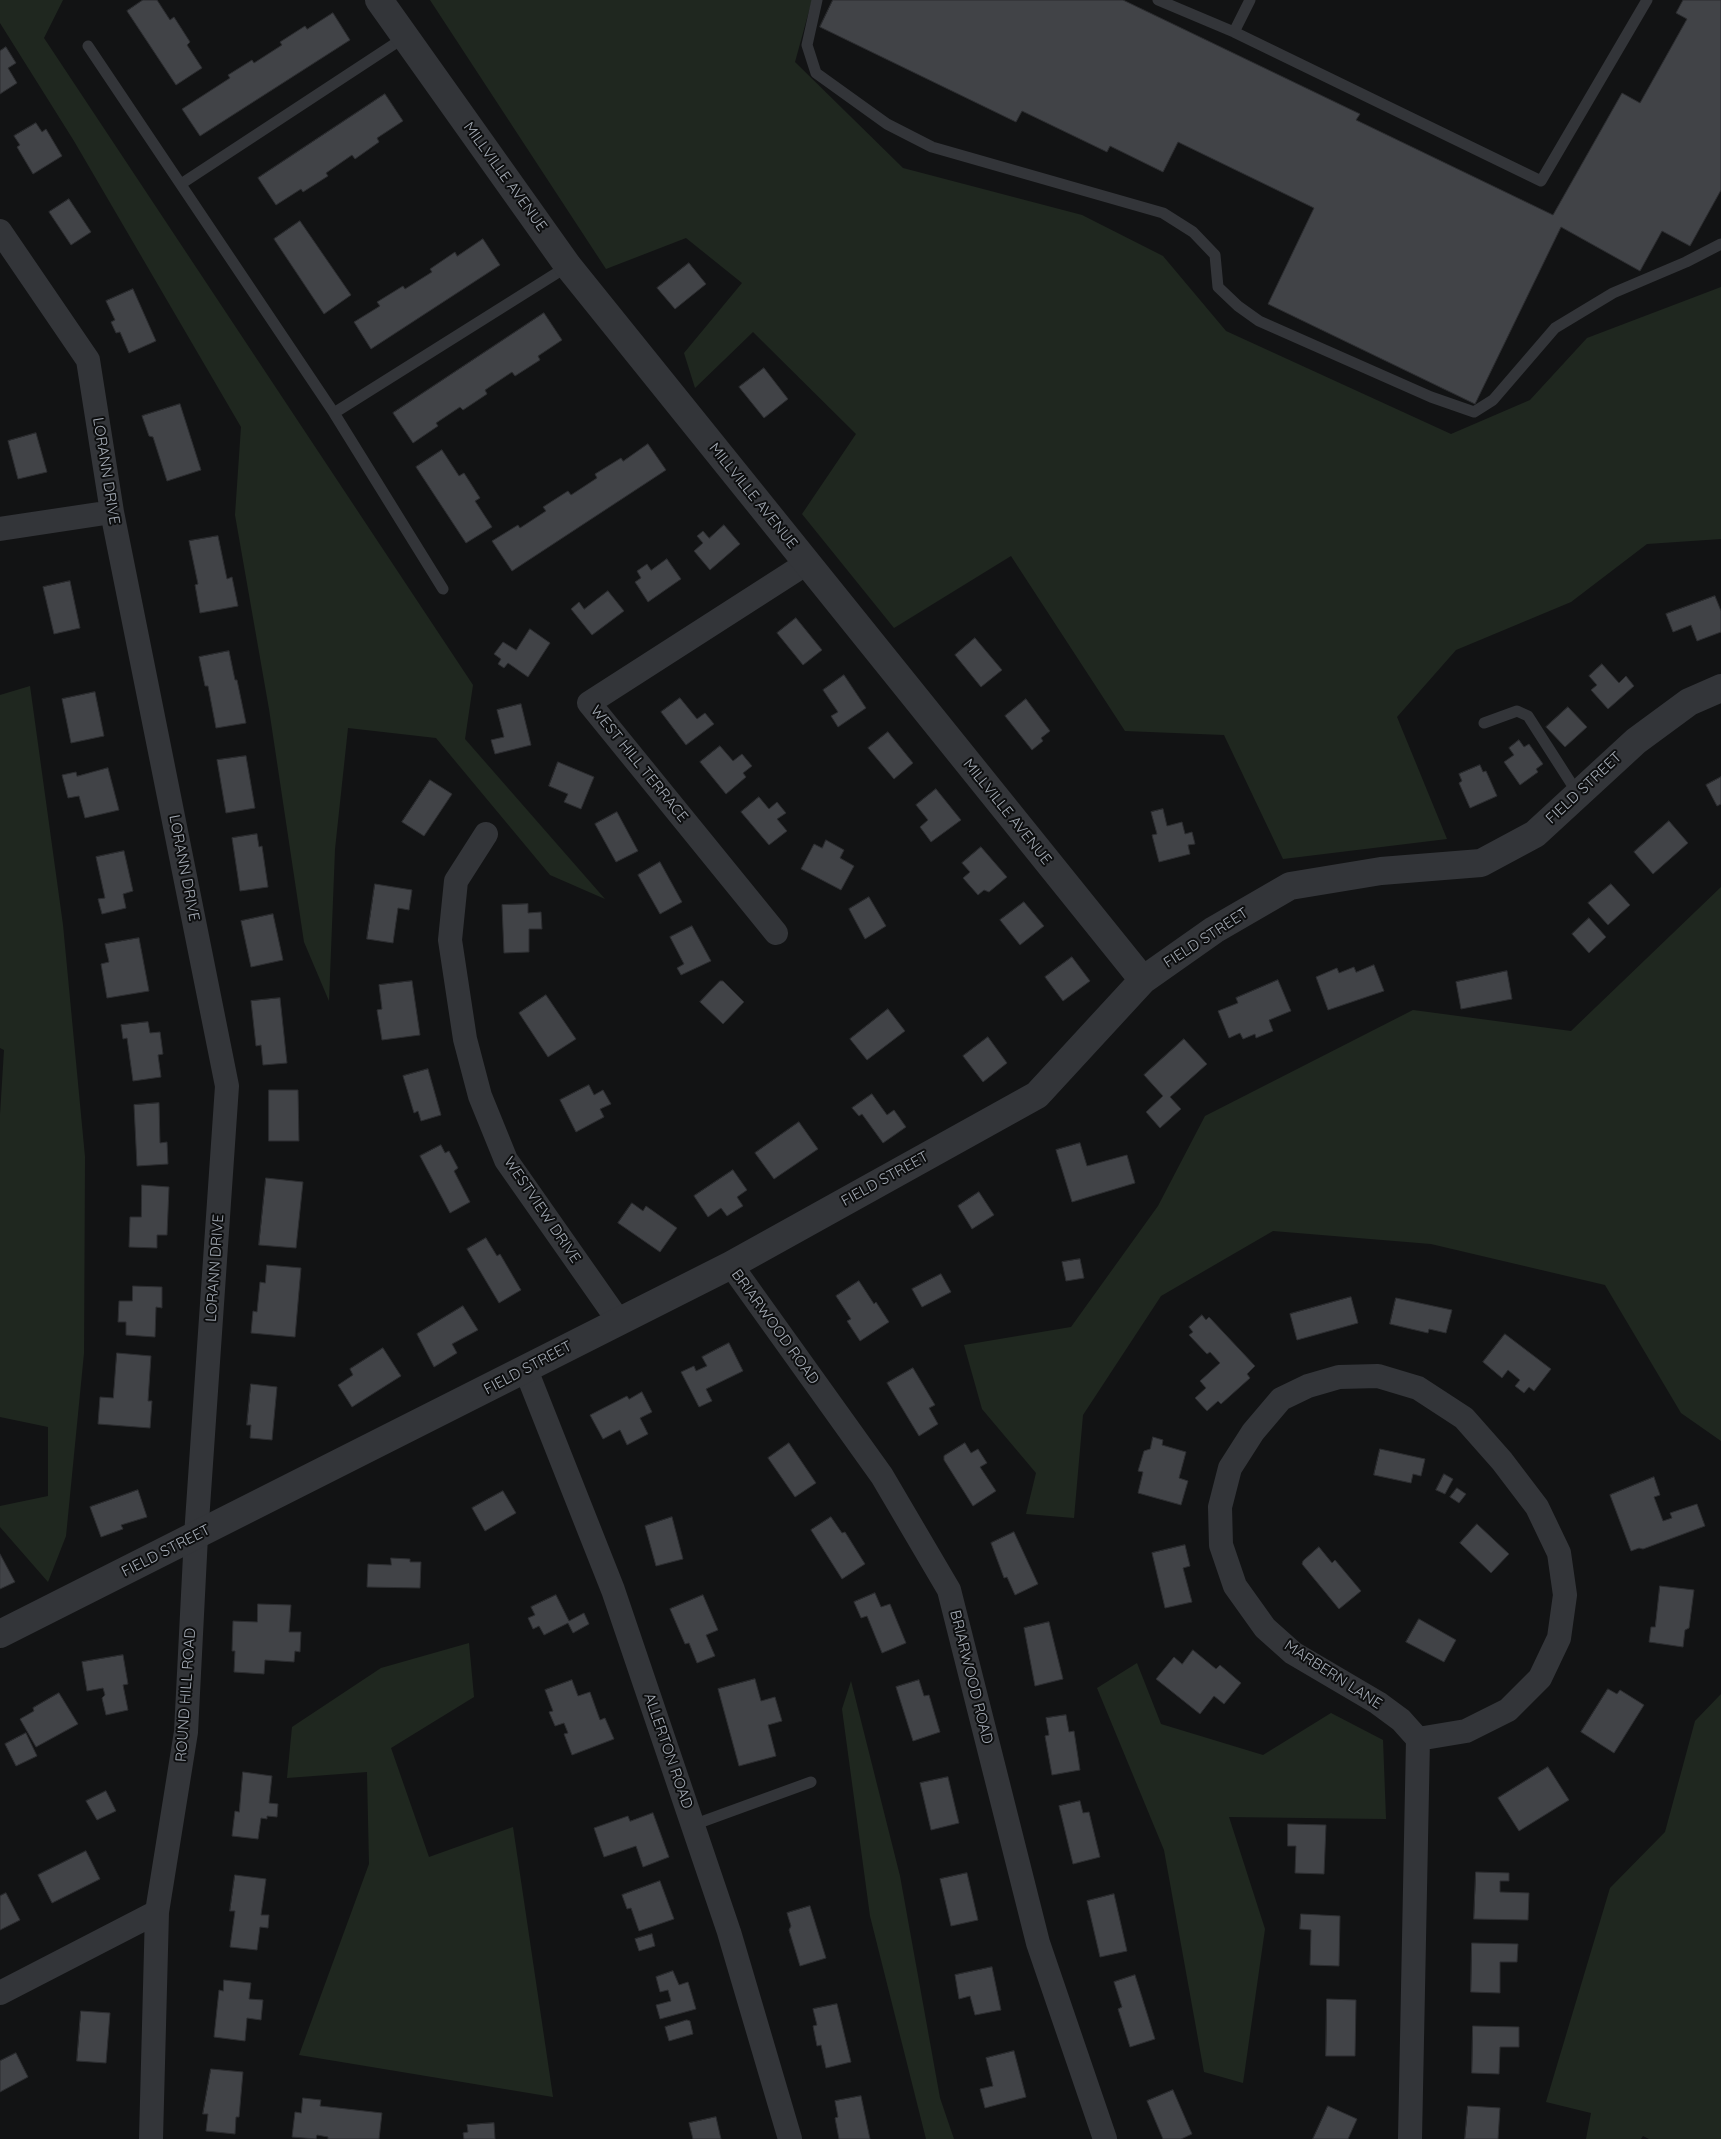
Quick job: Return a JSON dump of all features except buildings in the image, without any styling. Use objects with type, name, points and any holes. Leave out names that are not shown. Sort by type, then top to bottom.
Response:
[{"type":"street","name":"MILLVILLE AVENUE","points":[[379,0],[568,266],[1143,980]]},
{"type":"street","name":"LORANN DRIVE","points":[[0,231],[7,255],[88,360],[112,512],[227,1086],[196,1536]]},
{"type":"street","points":[[0,529],[112,512]]},
{"type":"street","name":"WEST HILL TERRACE","points":[[776,934],[589,703],[807,563]]},
{"type":"street","name":"FIELD STREET","points":[[0,1634],[526,1370],[618,1320],[730,1265],[1037,1094],[1143,980],[1214,930],[1290,886],[1381,871],[1481,863],[1535,834],[1636,741],[1689,702],[1721,688]]},
{"type":"street","name":"WESTVIEW DRIVE","points":[[486,834],[456,881],[450,940],[464,1039],[480,1096],[506,1160],[618,1320]]},
{"type":"street","name":"BRIARWOOD ROAD","points":[[730,1265],[882,1476],[949,1590],[1038,1943],[1105,2139]]},
{"type":"street","name":"ALLERTON ROAD","points":[[526,1370],[613,1590],[729,1932],[790,2139]]},
{"type":"street","name":"MARBERN LANE","points":[[1378,1376],[1418,1388],[1464,1418],[1502,1461],[1537,1507],[1559,1553],[1565,1595],[1560,1638],[1540,1678],[1508,1710],[1466,1730],[1418,1739],[1393,1714],[1293,1653],[1265,1628],[1235,1586],[1221,1545],[1220,1507],[1230,1468],[1252,1432],[1281,1399],[1308,1386],[1339,1377],[1378,1376]]},
{"type":"street","name":"ROUND HILL ROAD","points":[[151,2139],[157,1912],[186,1732],[196,1536]]},
{"type":"street","points":[[1410,2139],[1418,1739]]},
{"type":"street","points":[[0,1993],[157,1912]]},
{"type":"lane","points":[[817,0],[807,44],[816,73],[887,124],[932,147],[1163,213],[1193,232],[1215,255],[1218,286],[1238,306],[1259,321],[1431,397],[1474,412],[1494,400],[1555,328],[1613,293],[1686,262],[1721,244]]},
{"type":"lane","points":[[1158,0],[1234,32],[1541,181],[1647,0]]},
{"type":"lane","points":[[1234,32],[1250,0]]},
{"type":"lane","points":[[182,184],[405,37]]},
{"type":"lane","points":[[88,46],[334,413],[443,589]]},
{"type":"lane","points":[[334,413],[568,266]]},
{"type":"lane","points":[[1484,723],[1517,711],[1528,716],[1578,794]]},
{"type":"lane","points":[[693,1825],[811,1782]]},
{"type":"shaded area","points":[[0,0],[63,0],[44,38],[473,685],[465,739],[605,899],[550,875],[436,738],[348,728],[335,849],[329,1001],[304,942],[269,709],[235,515],[241,427],[74,141],[0,23]]},
{"type":"shaded area","points":[[430,0],[812,0],[795,62],[903,168],[1082,215],[1163,256],[1226,331],[1451,434],[1530,400],[1587,338],[1721,287],[1721,539],[1647,544],[1571,602],[1456,650],[1397,717],[1447,839],[1283,859],[1224,735],[1125,731],[1011,556],[894,628],[802,514],[856,434],[753,332],[695,388],[684,353],[742,283],[686,238],[606,269]]},
{"type":"shaded area","points":[[30,686],[63,925],[85,1157],[84,1353],[66,1536],[48,1582],[0,1527],[0,1506],[48,1496],[48,1427],[0,1417],[0,1115],[4,1050],[0,1048],[0,695]]},
{"type":"shaded area","points":[[1721,887],[1721,1441],[1681,1413],[1605,1285],[1431,1244],[1273,1231],[1161,1296],[1083,1415],[1074,1518],[1026,1514],[1036,1473],[982,1409],[964,1345],[1071,1327],[1158,1206],[1205,1116],[1413,1010],[1571,1031]]},
{"type":"shaded area","points":[[469,1643],[474,1697],[391,1748],[429,1857],[513,1827],[553,2097],[299,2055],[369,1864],[367,1772],[287,1778],[292,1727],[381,1668]]},
{"type":"shaded area","points":[[1137,1663],[1161,1724],[1263,1755],[1331,1713],[1383,1740],[1386,1819],[1229,1817],[1265,1929],[1243,2083],[1204,2072],[1164,1850],[1097,1688]]},
{"type":"shaded area","points":[[851,1681],[900,1876],[940,2098],[954,2139],[926,2139],[870,1916],[842,1709]]},
{"type":"shaded area","points":[[1721,1694],[1721,2139],[1649,2139],[1643,2136],[1641,2139],[1586,2139],[1591,2113],[1546,2102],[1610,1888],[1665,1832],[1695,1721]]}]
